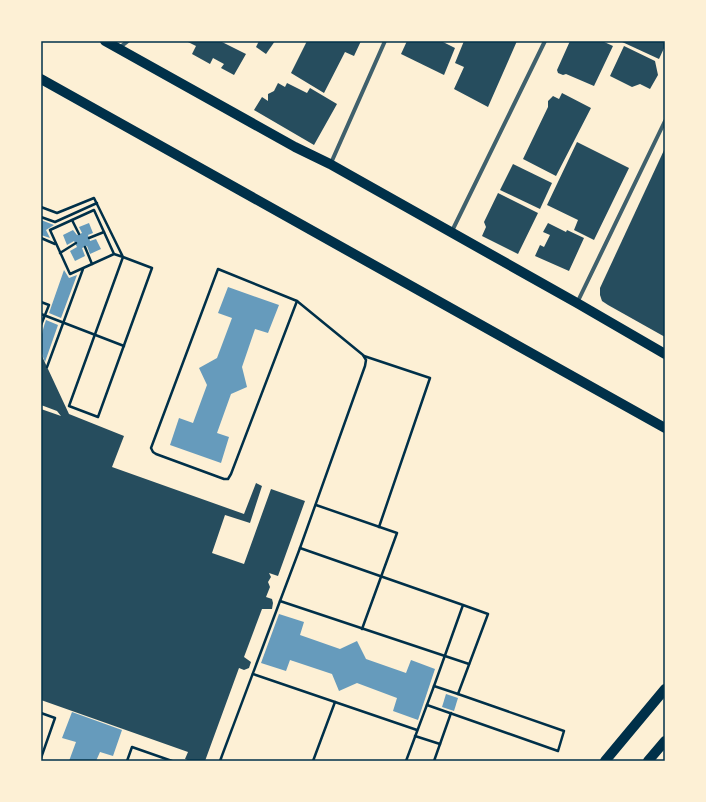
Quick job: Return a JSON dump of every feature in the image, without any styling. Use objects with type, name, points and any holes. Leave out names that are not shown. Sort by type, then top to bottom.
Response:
[{"type":"main road","points":[[105,41],[295,147],[330,164],[665,354]]},
{"type":"main road","points":[[41,79],[665,428]]},
{"type":"main road","points":[[605,761],[665,689]]},
{"type":"main road","points":[[648,761],[665,741]]},
{"type":"street","points":[[118,48],[128,41]]},
{"type":"street","points":[[330,164],[385,41]]},
{"type":"street","points":[[452,233],[545,41]]},
{"type":"street","points":[[577,303],[665,122]]},
{"type":"path","points":[[41,207],[57,213],[94,198],[123,257],[69,406],[98,416],[152,268],[123,257],[114,254],[70,274],[50,230],[94,210],[114,254]]},
{"type":"path","points":[[41,217],[55,222],[97,203]]},
{"type":"path","points":[[72,220],[79,234]]},
{"type":"path","points":[[89,238],[104,232]]},
{"type":"path","points":[[41,238],[56,244]]},
{"type":"path","points":[[60,253],[76,243]]},
{"type":"path","points":[[85,247],[92,264]]},
{"type":"path","points":[[47,367],[83,269]]},
{"type":"path","points":[[297,301],[230,477],[228,479],[224,479],[153,452],[152,445],[218,269],[297,301],[363,355],[430,378],[379,527]]},
{"type":"path","points":[[41,302],[49,305],[43,315],[41,325]]},
{"type":"path","points":[[43,315],[124,346]]},
{"type":"path","points":[[220,761],[316,505],[366,366],[366,360],[363,355]]},
{"type":"path","points":[[316,505],[397,534],[362,629]]},
{"type":"path","points":[[300,548],[488,614],[458,694]]},
{"type":"path","points":[[280,601],[469,664]]},
{"type":"path","points":[[406,761],[463,605]]},
{"type":"path","points":[[253,674],[417,730]]},
{"type":"path","points":[[427,705],[558,751],[564,731],[434,686]]},
{"type":"path","points":[[313,761],[335,702]]},
{"type":"path","points":[[41,713],[55,718],[41,758]]},
{"type":"path","points":[[434,761],[451,713]]},
{"type":"path","points":[[415,736],[440,744]]},
{"type":"path","points":[[127,761],[132,747],[172,761]]},
{"type":"water","points":[[41,220],[54,225],[46,230],[50,238],[41,235]]},
{"type":"water","points":[[89,223],[93,233],[88,235],[90,241],[96,239],[101,249],[90,254],[87,246],[82,248],[85,256],[75,261],[70,251],[77,247],[74,241],[67,245],[63,235],[73,230],[77,235],[82,233],[79,227]]},
{"type":"water","points":[[64,270],[69,278],[77,275],[61,318],[49,313]]},
{"type":"water","points":[[228,287],[279,305],[268,333],[255,329],[242,367],[247,387],[231,394],[217,433],[229,437],[221,463],[170,445],[179,418],[193,423],[207,385],[199,368],[217,358],[232,318],[218,313]]},
{"type":"water","points":[[46,320],[58,325],[45,362],[41,341]]},
{"type":"water","points":[[279,614],[304,622],[300,635],[340,649],[357,641],[366,659],[406,673],[411,660],[435,669],[418,720],[393,711],[397,698],[357,683],[339,691],[332,674],[290,660],[286,671],[261,663]]},
{"type":"water","points":[[446,694],[458,698],[454,711],[442,707]]},
{"type":"water","points":[[72,712],[122,730],[113,756],[100,752],[96,761],[69,761],[76,742],[62,738]]},
{"type":"building","points":[[186,41],[220,41],[246,54],[234,75],[221,68],[224,64],[213,58],[210,64],[192,54],[196,46]]},
{"type":"building","points":[[259,41],[275,41],[266,54],[256,47]]},
{"type":"building","points":[[307,41],[361,41],[354,56],[345,52],[324,93],[291,73]]},
{"type":"building","points":[[407,41],[441,41],[455,48],[444,75],[401,54]]},
{"type":"building","points":[[464,41],[517,41],[488,107],[454,89],[464,67],[455,63]]},
{"type":"building","points":[[570,41],[602,41],[613,46],[594,86],[566,74],[563,75],[558,73],[557,70]]},
{"type":"building","points":[[620,41],[665,41],[665,46],[659,59]]},
{"type":"building","points":[[624,46],[655,61],[658,75],[650,89],[640,84],[632,87],[610,76]]},
{"type":"building","points":[[278,83],[285,87],[287,83],[307,93],[310,88],[337,104],[314,145],[254,110],[262,97],[268,101],[268,94],[274,91]]},
{"type":"building","points":[[562,93],[591,108],[556,176],[523,159],[548,107],[548,101],[553,96],[559,99]]},
{"type":"building","points":[[577,142],[629,168],[594,240],[574,230],[578,220],[547,205]]},
{"type":"building","points":[[665,148],[665,337],[602,301],[600,288]]},
{"type":"building","points":[[513,164],[552,183],[540,209],[500,190]]},
{"type":"building","points":[[498,193],[538,213],[518,254],[482,236],[486,227],[484,222]]},
{"type":"building","points":[[548,223],[566,232],[567,230],[584,238],[569,271],[535,256],[540,245],[544,247],[550,235],[543,232]]},
{"type":"building","points":[[41,354],[69,414],[124,436],[112,467],[244,514],[256,483],[262,486],[250,523],[225,515],[212,553],[244,564],[271,489],[305,501],[278,576],[269,573],[271,577],[268,582],[270,587],[266,597],[272,599],[272,609],[262,609],[244,657],[251,662],[249,668],[244,670],[239,668],[205,761],[190,761],[185,759],[188,752],[41,700],[41,409],[61,416],[57,411],[41,405]]}]
